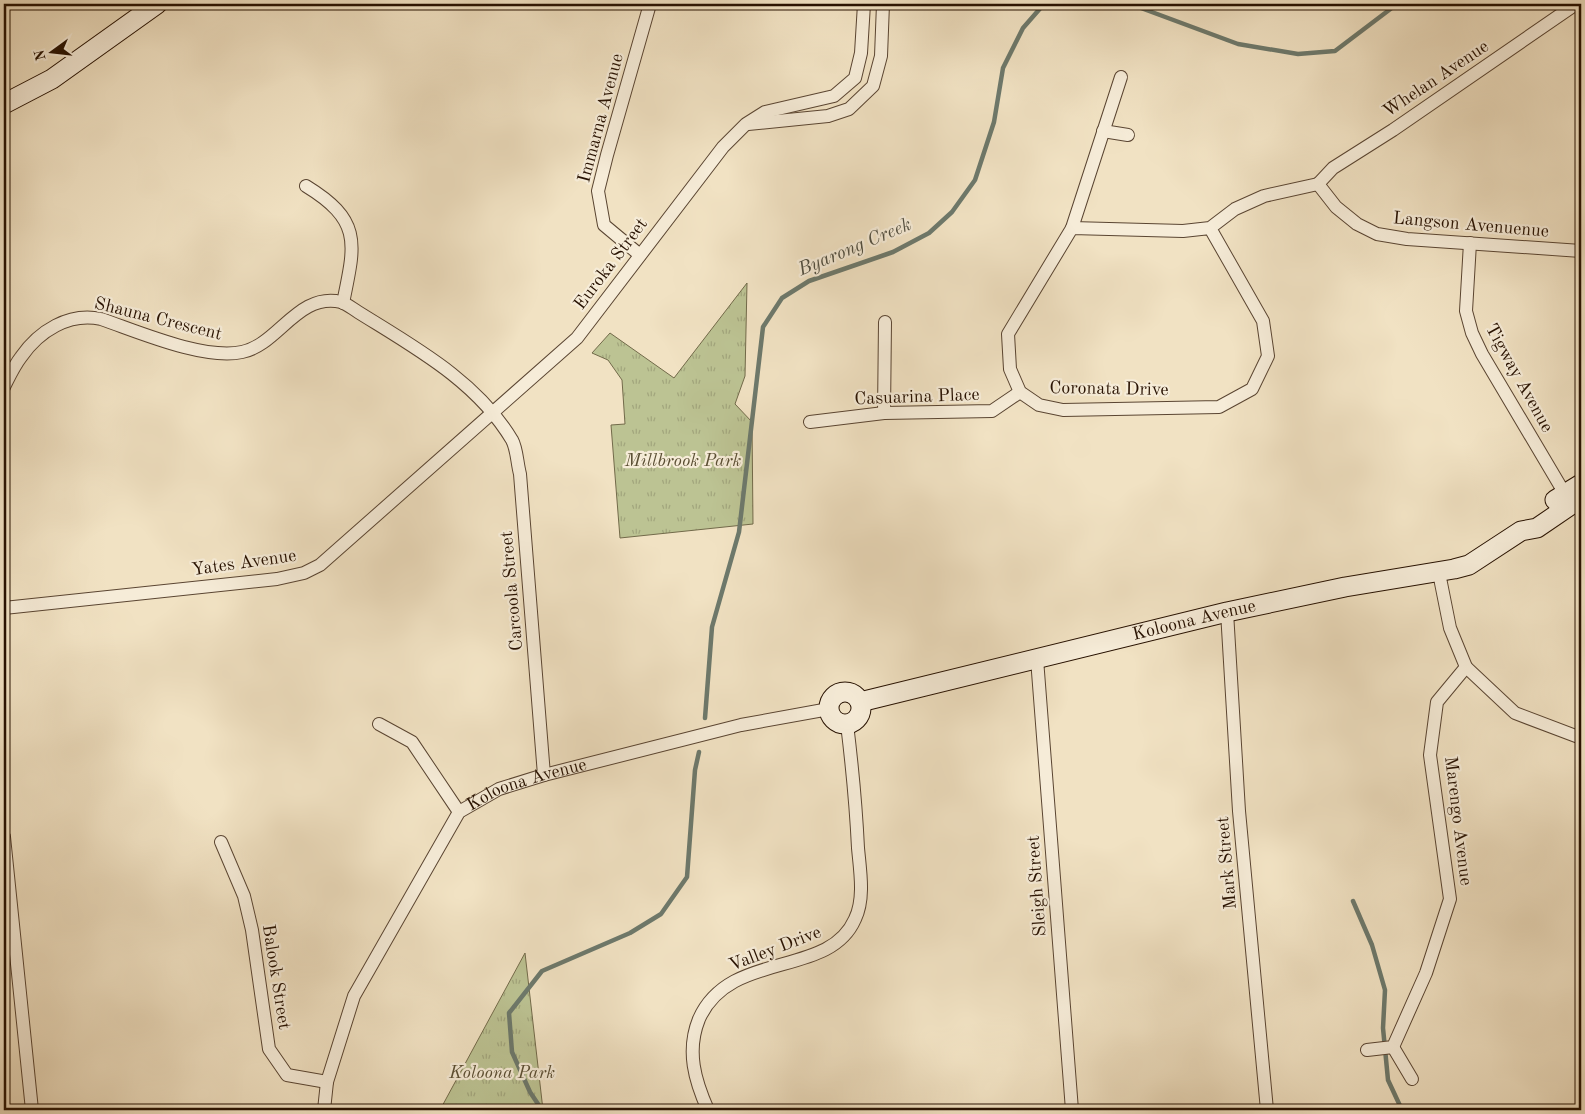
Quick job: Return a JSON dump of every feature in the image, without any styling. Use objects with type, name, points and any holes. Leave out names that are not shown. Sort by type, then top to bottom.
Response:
[{"type":"street","points":[[4,104],[52,79],[157,4]]},
{"type":"street","name":"Immarna Avenue","points":[[640,255],[604,225],[598,191],[650,4]]},
{"type":"street","name":"Euroka Street","points":[[492,413],[576,338],[723,147],[746,124],[765,112],[834,96],[855,78],[861,53],[864,4]]},
{"type":"street","points":[[746,124],[828,116],[849,109],[873,86],[880,56],[883,4]]},
{"type":"street","name":"Whelan Avenue","points":[[1318,184],[1333,168],[1393,130],[1576,4]]},
{"type":"street","points":[[1020,392],[1010,369],[1008,334],[1072,228],[1121,77]]},
{"type":"street","points":[[1103,131],[1128,135]]},
{"type":"street","points":[[1072,228],[1183,231],[1210,228],[1235,209],[1264,196],[1318,184]]},
{"type":"street","name":"Langson Avenuenue","points":[[1318,184],[1336,207],[1357,224],[1377,234],[1407,239],[1581,251]]},
{"type":"street","points":[[306,186],[328,200],[349,229],[353,253],[343,303],[454,375],[492,413]]},
{"type":"street","name":"Coronata Drive","points":[[1020,392],[1039,405],[1064,410],[1219,406],[1252,389],[1268,356],[1264,321],[1210,228]]},
{"type":"street","name":"Tigway Avenue","points":[[1470,244],[1466,311],[1472,333],[1482,354],[1576,492]]},
{"type":"street","name":"Shauna Crescent","points":[[4,388],[20,358],[30,346],[51,328],[78,317],[90,316],[195,350],[225,354],[251,350],[261,345],[290,319],[306,309],[324,302],[343,303]]},
{"type":"street","points":[[884,413],[885,322]]},
{"type":"street","name":"Casuarina Place","points":[[810,422],[884,413],[992,411],[1020,392]]},
{"type":"street","name":"Yates Avenue","points":[[4,608],[277,579],[304,573],[320,565],[492,413]]},
{"type":"street","name":"Carcoola Street","points":[[492,413],[513,442],[520,474],[544,775]]},
{"type":"street","name":"Koloona Avenue","points":[[860,702],[1227,612],[1345,587],[1438,573],[1470,565],[1521,531],[1536,528],[1576,492]]},
{"type":"street","points":[[1438,573],[1450,628],[1466,667],[1515,713],[1581,738]]},
{"type":"street","name":"Mark Street","points":[[1227,612],[1239,811],[1268,1110]]},
{"type":"street","name":"Sleigh Street","points":[[1037,659],[1072,1110]]},
{"type":"street","name":"Marengo Avenue","points":[[1393,1047],[1426,973],[1450,899],[1430,755],[1437,702],[1466,667]]},
{"type":"street","points":[[840,693],[853,694],[860,702],[861,707],[859,716],[847,724],[834,719],[829,709],[832,699],[840,693]]},
{"type":"street","name":"Koloona Avenue","points":[[324,1110],[327,1082],[354,996],[459,812],[499,789],[544,775],[741,725],[829,709]]},
{"type":"street","points":[[379,724],[412,742],[459,812]]},
{"type":"street","name":"Valley Drive","points":[[708,1110],[695,1078],[692,1054],[694,1033],[704,1009],[712,998],[735,981],[764,969],[809,956],[834,945],[844,937],[856,918],[860,887],[854,785],[847,724]]},
{"type":"street","points":[[4,837],[32,1110]]},
{"type":"street","name":"Balook Street","points":[[221,842],[244,896],[252,930],[269,1049],[287,1075],[327,1082]]},
{"type":"street","points":[[1367,1050],[1393,1047],[1412,1079]]},
{"type":"green space","name":"Millbrook Park","points":[[747,283],[745,376],[735,404],[752,422],[753,524],[620,538],[611,425],[625,424],[622,380],[608,360],[592,353],[610,333],[674,378]]},
{"type":"green space","name":"Koloona Park","points":[[525,953],[543,1110],[440,1110]]},
{"type":"waterway","name":"Byarong Creek","points":[[705,718],[712,627],[739,532],[763,327],[782,298],[809,281],[893,252],[929,233],[952,212],[975,180],[994,122],[1003,68],[1023,28],[1044,4]]},
{"type":"waterway","name":"Byarong Creek","points":[[1136,4],[1141,8],[1238,44],[1298,54],[1335,51],[1397,4]]},
{"type":"waterway","name":"Byarong Creek","points":[[542,1110],[530,1092],[512,1052],[509,1013],[542,971],[630,933],[661,914],[687,877],[695,770],[699,752]]},
{"type":"waterway","points":[[1353,901],[1372,945],[1385,990],[1383,1028],[1388,1080],[1402,1110]]}]
